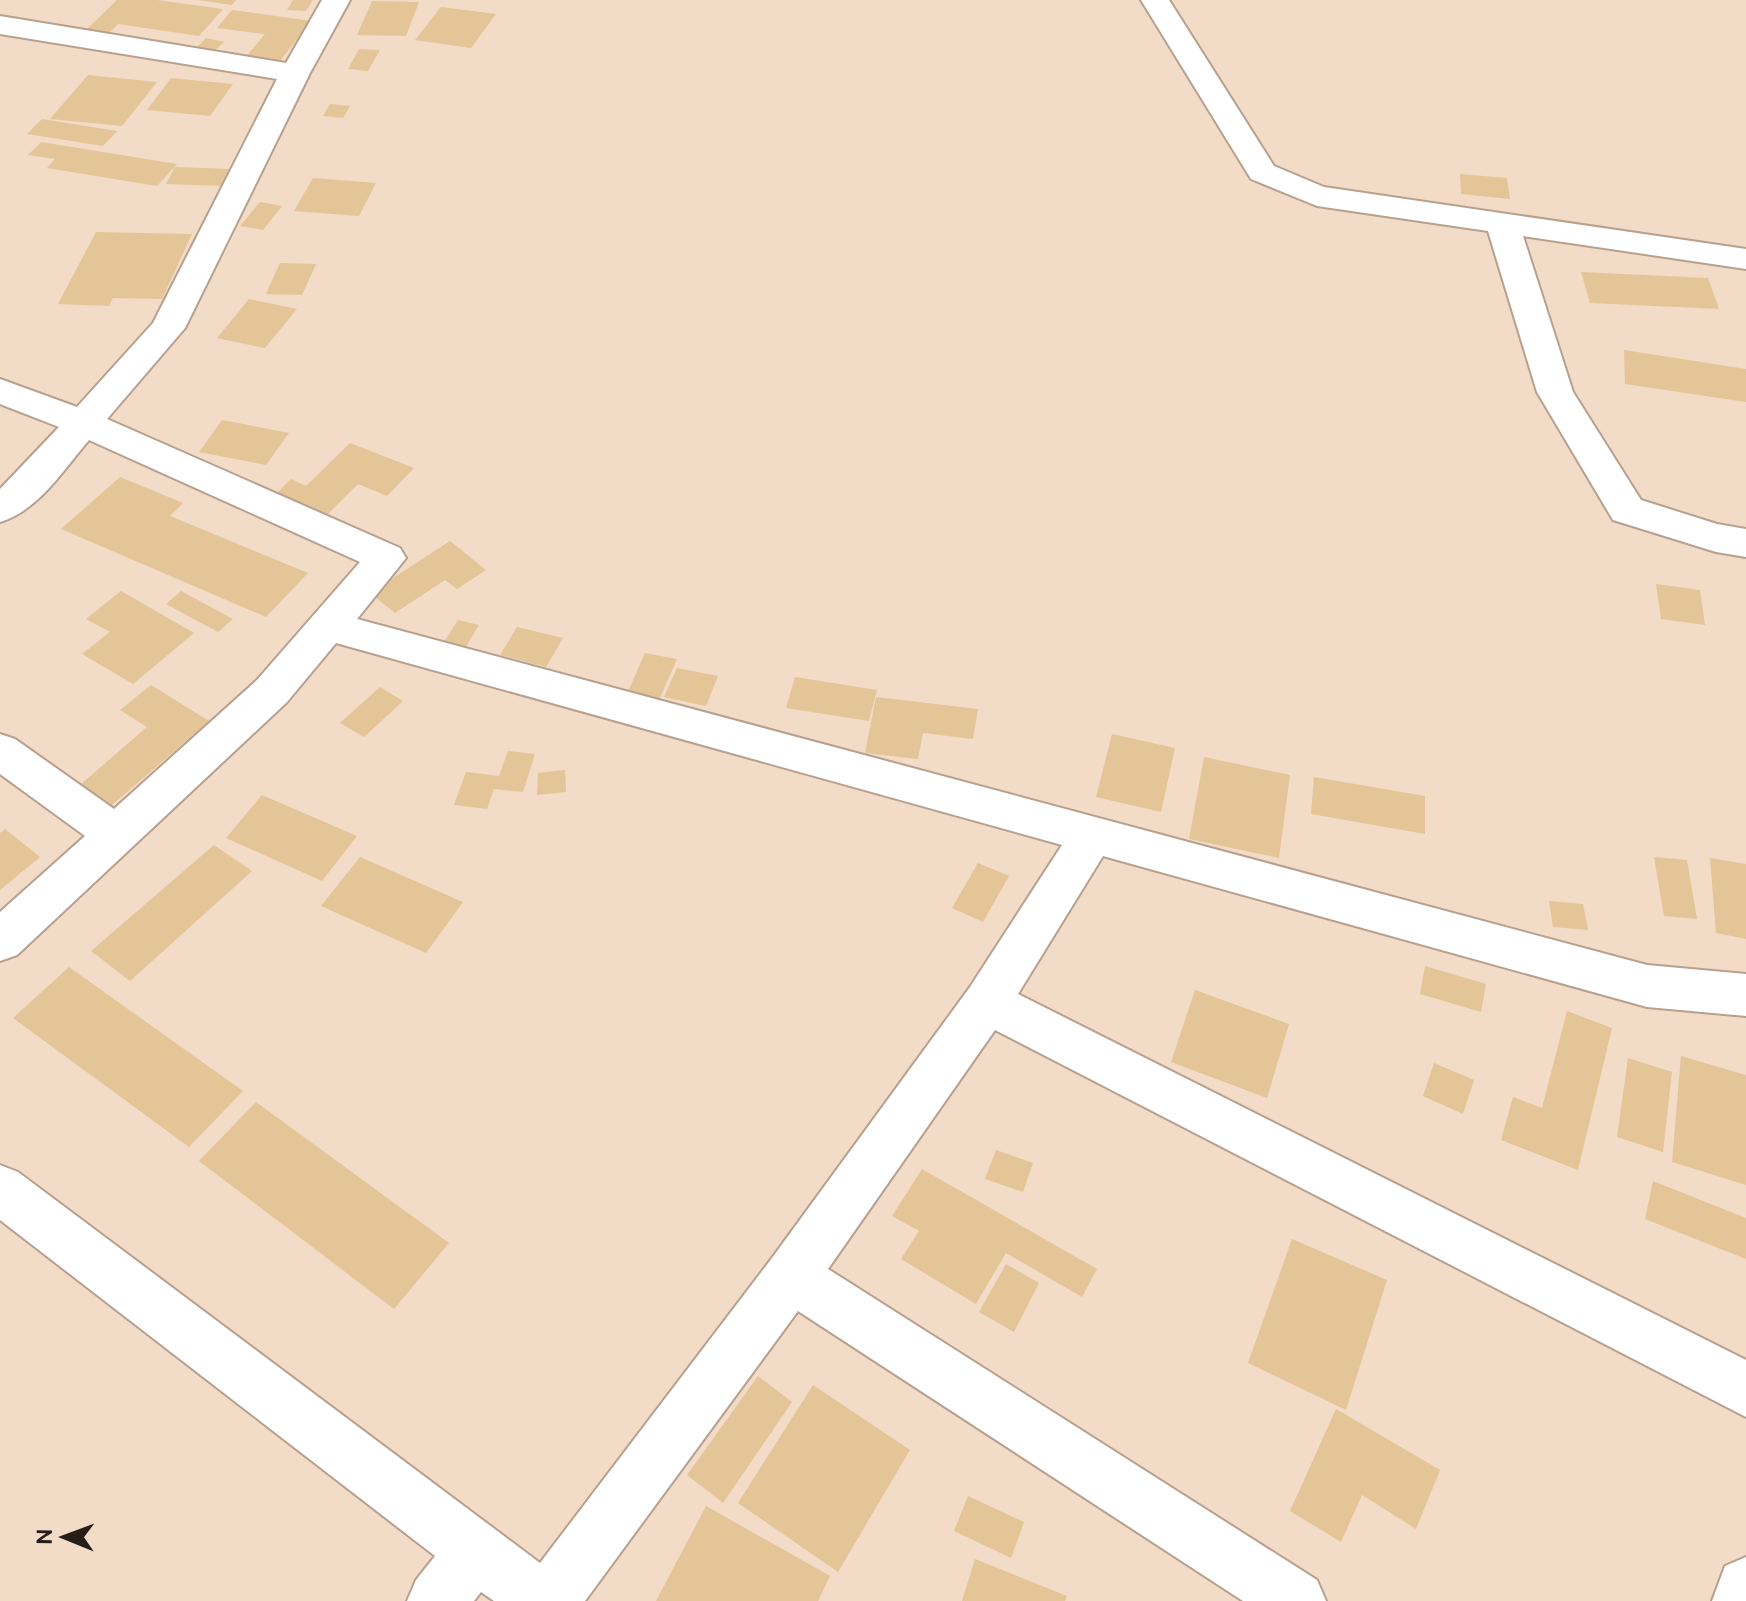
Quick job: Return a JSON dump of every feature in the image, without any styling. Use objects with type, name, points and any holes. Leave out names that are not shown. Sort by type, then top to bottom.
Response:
[{"type":"street","points":[[0,509],[25,489],[168,328],[295,73],[336,0]]},
{"type":"street","points":[[1155,0],[1262,172],[1317,196],[1746,259]]},
{"type":"street","points":[[0,25],[295,73]]},
{"type":"street","points":[[1503,225],[1555,392],[1627,510],[1716,538],[1746,543]]},
{"type":"street","points":[[0,391],[83,423],[386,558],[272,691],[0,941]]},
{"type":"street","points":[[328,626],[1647,986],[1746,995]]},
{"type":"street","points":[[0,751],[116,834]]},
{"type":"street","points":[[548,1601],[791,1276],[987,1002],[1093,833]]},
{"type":"street","points":[[987,1002],[1746,1389]]},
{"type":"street","points":[[0,1189],[542,1601]]},
{"type":"street","points":[[791,1276],[1296,1601]]},
{"type":"street","points":[[437,1601],[475,1552]]},
{"type":"street","points":[[1742,1601],[1746,1587]]},
{"type":"building","points":[[117,0],[157,0],[223,9],[199,36],[118,24],[108,34],[85,31]]},
{"type":"building","points":[[197,0],[236,0],[232,5]]},
{"type":"building","points":[[293,0],[313,0],[306,11],[287,10]]},
{"type":"building","points":[[372,1],[419,2],[406,36],[357,35]]},
{"type":"building","points":[[441,7],[496,14],[471,48],[415,40]]},
{"type":"building","points":[[232,10],[312,21],[279,62],[245,58],[265,34],[217,28]]},
{"type":"building","points":[[206,38],[224,42],[213,52],[195,49]]},
{"type":"building","points":[[359,49],[380,50],[368,71],[348,69]]},
{"type":"building","points":[[88,75],[157,82],[122,126],[50,119]]},
{"type":"building","points":[[171,78],[233,84],[210,116],[147,110]]},
{"type":"building","points":[[330,104],[350,106],[343,118],[323,116]]},
{"type":"building","points":[[42,119],[117,131],[103,146],[27,134]]},
{"type":"building","points":[[41,142],[177,164],[157,186],[47,168],[55,159],[28,155]]},
{"type":"building","points":[[175,167],[231,169],[222,186],[166,184]]},
{"type":"building","points":[[1460,174],[1507,178],[1510,199],[1461,194]]},
{"type":"building","points":[[313,178],[376,183],[359,216],[294,211]]},
{"type":"building","points":[[260,202],[282,206],[263,230],[240,226]]},
{"type":"building","points":[[96,232],[192,234],[162,299],[113,298],[109,306],[58,304]]},
{"type":"building","points":[[280,263],[316,264],[302,295],[266,294]]},
{"type":"building","points":[[1581,272],[1708,278],[1719,309],[1590,303]]},
{"type":"building","points":[[249,299],[297,309],[265,348],[217,338]]},
{"type":"building","points":[[1624,350],[1746,369],[1746,402],[1625,384]]},
{"type":"building","points":[[222,420],[289,433],[266,465],[199,452]]},
{"type":"building","points":[[350,443],[414,468],[387,496],[358,484],[322,520],[271,499],[291,479],[306,486]]},
{"type":"building","points":[[120,477],[183,503],[170,516],[308,573],[266,617],[61,529]]},
{"type":"building","points":[[450,541],[486,570],[457,589],[445,580],[395,613],[370,593]]},
{"type":"building","points":[[1656,584],[1700,590],[1705,625],[1661,619]]},
{"type":"building","points":[[121,591],[194,633],[133,684],[82,654],[110,632],[86,619]]},
{"type":"building","points":[[181,591],[233,619],[218,632],[166,604]]},
{"type":"building","points":[[458,620],[479,625],[462,653],[440,648]]},
{"type":"building","points":[[517,627],[563,638],[546,667],[500,655]]},
{"type":"building","points":[[645,653],[677,659],[659,700],[627,694]]},
{"type":"building","points":[[677,668],[718,676],[706,706],[664,697]]},
{"type":"building","points":[[795,677],[877,690],[869,721],[786,708]]},
{"type":"building","points":[[151,685],[209,721],[112,805],[81,784],[147,727],[120,710]]},
{"type":"building","points":[[380,687],[403,701],[364,737],[340,723]]},
{"type":"building","points":[[876,697],[978,709],[973,739],[923,733],[918,759],[865,753]]},
{"type":"building","points":[[1112,734],[1175,748],[1161,812],[1096,797]]},
{"type":"building","points":[[508,751],[535,754],[523,792],[494,789],[487,809],[454,805],[466,772],[499,776]]},
{"type":"building","points":[[1204,757],[1290,775],[1279,858],[1189,839]]},
{"type":"building","points":[[565,770],[566,792],[537,795],[538,773]]},
{"type":"building","points":[[1314,777],[1425,796],[1425,834],[1311,814]]},
{"type":"building","points":[[262,795],[357,836],[322,881],[226,838]]},
{"type":"building","points":[[5,829],[40,857],[0,890],[0,833]]},
{"type":"building","points":[[214,845],[252,871],[130,981],[91,951]]},
{"type":"building","points":[[360,857],[463,902],[426,953],[321,906]]},
{"type":"building","points":[[1654,857],[1687,860],[1697,919],[1664,916]]},
{"type":"building","points":[[1710,858],[1746,864],[1746,939],[1716,933]]},
{"type":"building","points":[[978,863],[1009,876],[983,922],[952,908]]},
{"type":"building","points":[[1549,901],[1583,904],[1588,930],[1553,927]]},
{"type":"building","points":[[1425,966],[1486,984],[1481,1012],[1420,994]]},
{"type":"building","points":[[69,967],[243,1091],[189,1147],[13,1018]]},
{"type":"building","points":[[1195,990],[1289,1024],[1267,1098],[1171,1062]]},
{"type":"building","points":[[1567,1011],[1612,1028],[1578,1170],[1501,1140],[1513,1097],[1542,1108]]},
{"type":"building","points":[[1681,1056],[1746,1075],[1746,1185],[1672,1162]]},
{"type":"building","points":[[1628,1058],[1672,1072],[1663,1152],[1617,1137]]},
{"type":"building","points":[[1434,1063],[1474,1080],[1463,1114],[1423,1096]]},
{"type":"building","points":[[256,1102],[449,1243],[394,1309],[199,1161]]},
{"type":"building","points":[[996,1150],[1033,1163],[1023,1192],[985,1179]]},
{"type":"building","points":[[922,1169],[1097,1269],[1082,1297],[1006,1253],[976,1304],[901,1259],[919,1231],[892,1216]]},
{"type":"building","points":[[1653,1181],[1746,1218],[1746,1259],[1645,1219]]},
{"type":"building","points":[[1292,1239],[1387,1280],[1346,1410],[1248,1363]]},
{"type":"building","points":[[1006,1264],[1039,1283],[1014,1332],[979,1312]]},
{"type":"building","points":[[758,1376],[792,1402],[723,1503],[687,1475]]},
{"type":"building","points":[[813,1385],[910,1450],[838,1572],[738,1503]]},
{"type":"building","points":[[1336,1409],[1440,1470],[1416,1529],[1362,1495],[1341,1542],[1290,1511]]},
{"type":"building","points":[[968,1496],[1024,1522],[1011,1558],[954,1531]]},
{"type":"building","points":[[706,1506],[830,1576],[818,1601],[656,1601]]},
{"type":"building","points":[[975,1559],[1067,1596],[1065,1601],[962,1601]]}]
